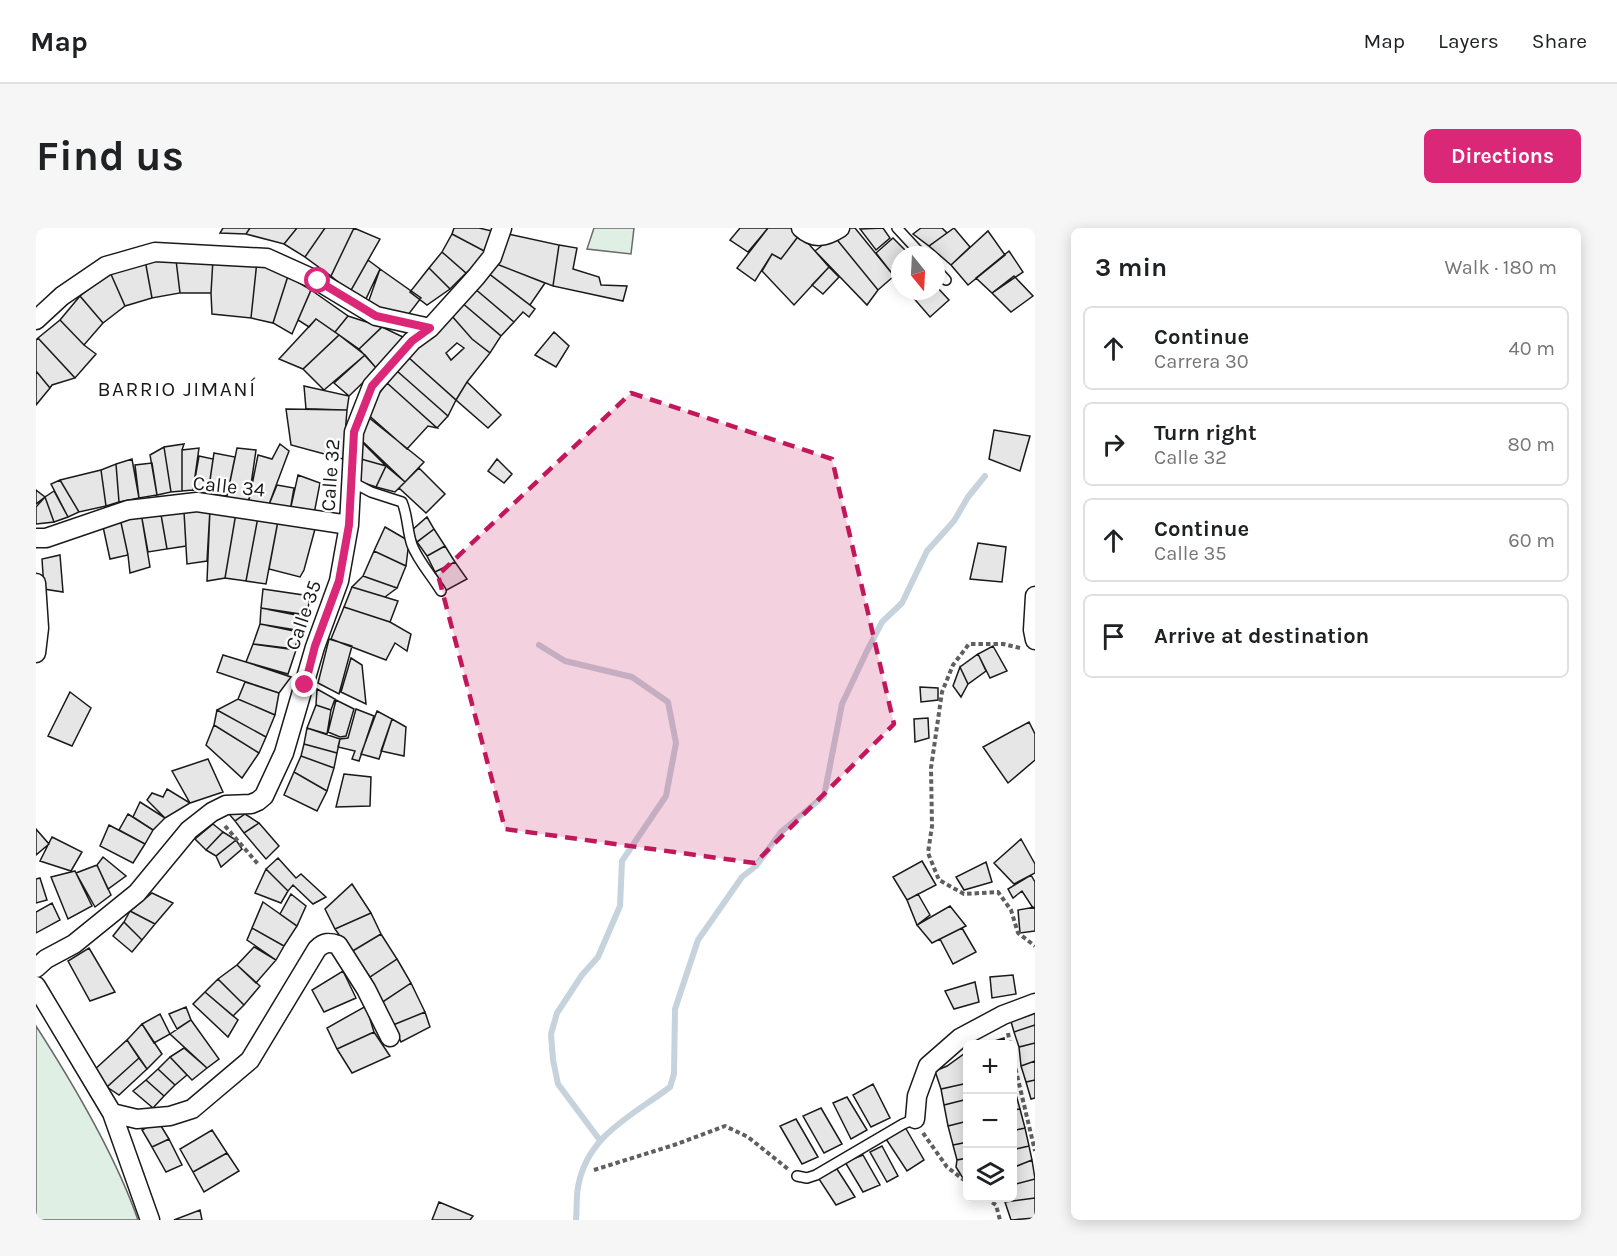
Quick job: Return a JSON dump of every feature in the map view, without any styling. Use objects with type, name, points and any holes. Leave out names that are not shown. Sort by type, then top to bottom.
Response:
[{"type":"street","name":"Calle 32","points":[[349,525],[354,432],[372,386],[412,341],[430,328],[492,256],[502,228]]},
{"type":"street","points":[[805,231],[817,237],[829,235],[840,228]]},
{"type":"street","points":[[36,320],[62,296],[106,266],[155,252],[267,258],[318,281],[376,316],[430,328]]},
{"type":"street","name":"Calle 34","points":[[36,538],[46,538],[128,510],[197,502],[349,525]]},
{"type":"street","name":"Calle 35","points":[[212,812],[226,805],[258,801],[264,796],[284,753],[315,646],[339,581],[349,525]]},
{"type":"street","points":[[36,583],[39,628],[36,654]]},
{"type":"street","points":[[1030,645],[1035,596]]},
{"type":"street","points":[[36,968],[46,959],[74,944],[137,893],[189,830],[212,812]]},
{"type":"street","points":[[112,1113],[137,1119],[170,1116],[192,1109],[250,1060],[317,949],[330,942],[338,945],[366,989],[390,1037]]},
{"type":"street","points":[[36,986],[112,1113],[150,1220]]},
{"type":"street","points":[[915,1119],[917,1096],[928,1066],[960,1038],[1003,1015],[1035,1002]]},
{"type":"lane","points":[[897,228],[914,246]]},
{"type":"lane","points":[[352,482],[371,492],[402,502],[413,548],[441,591]]},
{"type":"lane","points":[[797,1176],[807,1178],[816,1175],[915,1119]]},
{"type":"path","points":[[1030,645],[969,644],[953,665],[942,692],[931,768],[932,826],[928,853],[939,880],[964,894],[998,892],[1011,910],[1018,933],[1035,946]]},
{"type":"path","points":[[212,812],[258,864]]},
{"type":"path","points":[[1017,1075],[1035,1151]]},
{"type":"path","points":[[915,1119],[947,1167],[963,1179]]},
{"type":"path","points":[[594,1170],[725,1126],[748,1137],[797,1176]]},
{"type":"path","points":[[993,1202],[996,1205],[1000,1220]]},
{"type":"highlighted area","points":[[631,393],[832,459],[894,724],[755,863],[505,829],[438,575]]},
{"type":"green space","points":[[594,228],[634,228],[631,254],[587,249]]},
{"type":"green space","points":[[36,1026],[93,1120],[118,1170],[138,1220],[36,1220]]},
{"type":"building","points":[[223,228],[250,228],[246,234],[220,233]]},
{"type":"building","points":[[250,228],[297,228],[284,244],[246,234]]},
{"type":"building","points":[[297,228],[325,228],[305,257],[284,244]]},
{"type":"building","points":[[325,228],[354,228],[331,276],[305,257]]},
{"type":"building","points":[[354,228],[380,239],[350,292],[331,276]]},
{"type":"building","points":[[454,228],[479,228],[492,231],[488,253],[452,234]]},
{"type":"building","points":[[740,228],[768,228],[748,252],[730,240]]},
{"type":"building","points":[[768,228],[792,228],[800,234],[781,259],[772,254],[755,281],[737,268]]},
{"type":"building","points":[[844,228],[855,228],[891,272],[891,279],[878,290],[834,236]]},
{"type":"building","points":[[883,228],[890,238],[876,250],[860,229]]},
{"type":"building","points":[[921,228],[942,228],[947,233],[929,246],[913,234]]},
{"type":"building","points":[[954,228],[970,247],[951,265],[945,260],[945,246],[929,246]]},
{"type":"building","points":[[988,231],[1005,255],[968,285],[951,265]]},
{"type":"building","points":[[452,234],[488,253],[466,273],[442,252]]},
{"type":"building","points":[[508,234],[559,245],[553,286],[494,263]]},
{"type":"building","points":[[800,234],[829,267],[794,305],[762,271],[772,254],[781,259]]},
{"type":"building","points":[[834,236],[878,290],[867,305],[815,251]]},
{"type":"building","points":[[893,238],[901,246],[891,246],[891,272],[876,253]]},
{"type":"building","points":[[559,245],[577,248],[573,269],[599,277],[601,285],[627,286],[623,301],[553,286]]},
{"type":"building","points":[[1009,251],[1023,272],[992,293],[976,278]]},
{"type":"building","points":[[442,252],[466,273],[450,289],[429,268]]},
{"type":"building","points":[[213,259],[211,293],[180,293],[176,260]]},
{"type":"building","points":[[213,259],[257,261],[251,318],[212,314]]},
{"type":"building","points":[[145,260],[152,298],[125,306],[110,272]]},
{"type":"building","points":[[145,260],[176,260],[180,293],[152,298]]},
{"type":"building","points":[[368,260],[380,269],[364,303],[350,292]]},
{"type":"building","points":[[257,261],[288,276],[273,323],[251,318]]},
{"type":"building","points":[[494,263],[545,283],[530,305],[488,273]]},
{"type":"building","points":[[829,267],[839,277],[823,294],[812,285]]},
{"type":"building","points":[[429,268],[450,289],[427,305],[410,292]]},
{"type":"building","points":[[380,269],[421,298],[408,315],[368,303]]},
{"type":"building","points":[[110,272],[125,306],[103,323],[80,296]]},
{"type":"building","points":[[488,273],[535,309],[529,317],[523,312],[514,322],[474,288]]},
{"type":"building","points":[[288,276],[311,290],[292,334],[273,323]]},
{"type":"building","points":[[1014,276],[1033,296],[1011,312],[992,293]]},
{"type":"building","points":[[474,288],[514,322],[501,336],[461,302]]},
{"type":"building","points":[[311,290],[348,316],[335,332],[316,319],[309,327],[298,320]]},
{"type":"building","points":[[80,296],[103,323],[84,345],[60,320]]},
{"type":"building","points":[[945,296],[949,300],[930,317],[915,300],[945,300]]},
{"type":"building","points":[[461,302],[501,336],[490,353],[472,339],[451,315]]},
{"type":"building","points":[[451,315],[472,339],[490,353],[456,400],[408,357]],"holes":[[[457,343],[464,348],[451,360],[446,353]]]},
{"type":"building","points":[[348,316],[382,327],[359,349],[335,332]]},
{"type":"building","points":[[316,319],[339,335],[303,369],[279,359]]},
{"type":"building","points":[[60,320],[96,354],[75,378],[38,338]]},
{"type":"building","points":[[382,327],[405,338],[377,369],[359,349]]},
{"type":"building","points":[[554,332],[569,346],[556,367],[535,355]]},
{"type":"building","points":[[339,335],[365,355],[324,390],[303,369]]},
{"type":"building","points":[[38,338],[75,378],[52,385],[50,388],[36,371],[36,340]]},
{"type":"building","points":[[365,355],[377,369],[349,396],[334,383]]},
{"type":"building","points":[[408,357],[456,400],[448,416],[397,371]]},
{"type":"building","points":[[36,371],[50,388],[36,405]]},
{"type":"building","points":[[397,371],[448,416],[437,428],[387,383]]},
{"type":"building","points":[[467,382],[501,415],[488,428],[456,400]]},
{"type":"building","points":[[387,383],[437,428],[428,426],[407,449],[365,412]]},
{"type":"building","points":[[304,386],[349,396],[347,410],[306,409]]},
{"type":"building","points":[[286,409],[347,410],[343,459],[291,445]]},
{"type":"building","points":[[368,417],[424,462],[405,482],[359,438]]},
{"type":"building","points":[[994,430],[1030,436],[1020,471],[989,459]]},
{"type":"building","points":[[362,442],[386,466],[361,459]]},
{"type":"building","points":[[184,444],[182,491],[171,492],[164,447]]},
{"type":"building","points":[[280,444],[289,451],[268,507],[248,505],[258,455],[272,459]]},
{"type":"building","points":[[164,447],[171,492],[157,495],[150,455]]},
{"type":"building","points":[[199,448],[193,490],[182,491],[182,450]]},
{"type":"building","points":[[237,448],[256,450],[248,505],[226,501]]},
{"type":"building","points":[[214,453],[235,457],[227,496],[208,494]]},
{"type":"building","points":[[199,456],[213,459],[208,494],[193,490]]},
{"type":"building","points":[[132,459],[139,498],[119,502],[116,464]]},
{"type":"building","points":[[361,459],[386,466],[376,487],[358,481]]},
{"type":"building","points":[[497,459],[512,474],[504,483],[488,471]]},
{"type":"building","points":[[152,463],[157,495],[139,498],[135,465]]},
{"type":"building","points":[[116,464],[119,502],[106,506],[101,470]]},
{"type":"building","points":[[386,466],[405,482],[395,492],[376,487]]},
{"type":"building","points":[[419,468],[445,494],[426,513],[399,488]]},
{"type":"building","points":[[101,470],[106,506],[79,512],[60,480]]},
{"type":"building","points":[[298,475],[320,483],[314,514],[290,511]]},
{"type":"building","points":[[60,480],[79,512],[68,517],[51,484]]},
{"type":"building","points":[[277,485],[294,488],[290,511],[268,507]]},
{"type":"building","points":[[36,490],[45,497],[36,504]]},
{"type":"building","points":[[54,491],[68,517],[54,522],[45,497]]},
{"type":"building","points":[[45,497],[54,522],[36,524],[36,507]]},
{"type":"building","points":[[160,509],[167,549],[148,552],[141,513]]},
{"type":"building","points":[[160,509],[184,512],[186,546],[167,549]]},
{"type":"building","points":[[210,509],[207,561],[187,564],[184,512]]},
{"type":"building","points":[[210,509],[236,513],[225,578],[207,581]]},
{"type":"building","points":[[141,513],[150,567],[130,573],[120,518]]},
{"type":"building","points":[[236,513],[258,517],[246,581],[225,578]]},
{"type":"building","points":[[258,517],[278,521],[266,584],[246,581]]},
{"type":"building","points":[[427,517],[434,529],[417,542],[411,531]]},
{"type":"building","points":[[120,518],[128,555],[110,559],[102,522]]},
{"type":"building","points":[[278,521],[315,529],[300,577],[269,569]]},
{"type":"building","points":[[385,527],[409,541],[406,566],[374,551]]},
{"type":"building","points":[[434,529],[445,546],[427,556],[417,542]]},
{"type":"building","points":[[978,543],[1006,547],[1002,582],[970,579]]},
{"type":"building","points":[[445,546],[455,562],[435,572],[427,556]]},
{"type":"building","points":[[374,551],[406,566],[397,588],[363,576]]},
{"type":"building","points":[[60,555],[63,592],[44,589],[42,559]]},
{"type":"building","points":[[455,562],[467,579],[445,591],[435,572]]},
{"type":"building","points":[[363,576],[397,588],[385,597],[352,587]]},
{"type":"building","points":[[352,587],[398,601],[390,622],[344,607]]},
{"type":"building","points":[[263,589],[310,596],[307,615],[261,608]]},
{"type":"building","points":[[344,607],[390,622],[411,634],[407,651],[395,643],[386,660],[331,639]]},
{"type":"building","points":[[261,608],[306,617],[302,631],[260,624]]},
{"type":"building","points":[[260,624],[299,632],[295,649],[253,644]]},
{"type":"building","points":[[329,639],[352,646],[339,694],[318,683]]},
{"type":"building","points":[[253,644],[296,650],[288,674],[246,662]]},
{"type":"building","points":[[993,646],[1007,671],[990,678],[978,654]]},
{"type":"building","points":[[978,654],[986,671],[968,684],[960,667]]},
{"type":"building","points":[[223,655],[291,677],[279,693],[217,672]]},
{"type":"building","points":[[351,658],[362,665],[366,704],[341,692]]},
{"type":"building","points":[[960,667],[968,684],[961,697],[953,686]]},
{"type":"building","points":[[245,682],[279,693],[275,715],[238,699]]},
{"type":"building","points":[[920,687],[938,688],[938,700],[921,702]]},
{"type":"building","points":[[317,689],[335,699],[331,710],[316,705]]},
{"type":"building","points":[[70,692],[91,708],[72,746],[48,736]]},
{"type":"building","points":[[238,699],[275,715],[266,737],[217,710]]},
{"type":"building","points":[[336,700],[354,709],[346,736],[340,737],[328,732]]},
{"type":"building","points":[[316,705],[331,710],[327,734],[307,728]]},
{"type":"building","points":[[356,709],[374,716],[359,761],[352,759],[355,751],[338,747],[340,739],[348,738]]},
{"type":"building","points":[[217,710],[266,737],[259,753],[214,725]]},
{"type":"building","points":[[377,711],[392,719],[379,759],[361,754]]},
{"type":"building","points":[[928,718],[929,738],[915,742],[914,719]]},
{"type":"building","points":[[392,719],[406,727],[404,756],[381,751]]},
{"type":"building","points":[[1029,722],[1035,734],[1035,760],[1008,783],[983,747]]},
{"type":"building","points":[[214,725],[259,753],[242,778],[206,745]]},
{"type":"building","points":[[307,728],[340,739],[337,753],[304,744]]},
{"type":"building","points":[[304,744],[337,753],[334,768],[301,756]]},
{"type":"building","points":[[301,756],[334,768],[327,791],[294,772]]},
{"type":"building","points":[[208,759],[223,792],[190,803],[172,771]]},
{"type":"building","points":[[294,772],[327,791],[317,811],[284,795]]},
{"type":"building","points":[[344,774],[371,777],[370,806],[336,807]]},
{"type":"building","points":[[167,789],[190,803],[165,818],[147,800],[152,793],[163,797]]},
{"type":"building","points":[[140,802],[165,818],[153,830],[133,817]]},
{"type":"building","points":[[238,808],[245,814],[235,821],[229,814]]},
{"type":"building","points":[[128,814],[153,830],[145,844],[119,830]]},
{"type":"building","points":[[245,814],[259,823],[244,833],[235,821]]},
{"type":"building","points":[[259,823],[279,846],[266,859],[244,833]]},
{"type":"building","points":[[213,824],[223,832],[206,850],[195,839]]},
{"type":"building","points":[[109,825],[145,844],[133,863],[100,846]]},
{"type":"building","points":[[36,829],[49,844],[36,855]]},
{"type":"building","points":[[223,832],[236,840],[216,856],[206,850]]},
{"type":"building","points":[[52,837],[82,852],[71,871],[40,861]]},
{"type":"building","points":[[1021,839],[1035,864],[1035,873],[1014,884],[994,863]]},
{"type":"building","points":[[236,840],[242,849],[221,867],[216,856]]},
{"type":"building","points":[[103,857],[126,876],[108,889],[97,865]]},
{"type":"building","points":[[278,858],[296,878],[301,874],[326,897],[313,904],[293,885],[288,891],[266,869]]},
{"type":"building","points":[[922,861],[936,885],[907,900],[893,877]]},
{"type":"building","points":[[986,862],[992,882],[964,890],[956,877]]},
{"type":"building","points":[[97,865],[111,895],[95,907],[76,873]]},
{"type":"building","points":[[266,869],[288,891],[281,903],[255,893]]},
{"type":"building","points":[[75,871],[92,906],[68,919],[51,877]]},
{"type":"building","points":[[1031,875],[1035,882],[1035,907],[1033,908],[1022,891],[1013,898],[1008,889]]},
{"type":"building","points":[[40,878],[47,900],[36,903],[36,879]]},
{"type":"building","points":[[352,884],[371,913],[335,929],[325,909]]},
{"type":"building","points":[[152,893],[173,903],[155,924],[130,911]]},
{"type":"building","points":[[291,894],[306,906],[297,926],[280,914]]},
{"type":"building","points":[[918,894],[930,915],[917,925],[907,900]]},
{"type":"building","points":[[263,902],[297,926],[284,946],[252,928]]},
{"type":"building","points":[[52,903],[60,920],[36,933],[36,912]]},
{"type":"building","points":[[950,906],[966,926],[932,943],[917,925]]},
{"type":"building","points":[[1035,907],[1035,931],[1020,933],[1018,910]]},
{"type":"building","points":[[130,911],[155,924],[142,940],[124,922]]},
{"type":"building","points":[[371,913],[381,934],[351,952],[335,929]]},
{"type":"building","points":[[124,922],[142,940],[132,952],[113,936]]},
{"type":"building","points":[[252,928],[284,946],[276,960],[247,940]]},
{"type":"building","points":[[962,928],[976,952],[953,964],[940,939]]},
{"type":"building","points":[[381,934],[397,959],[370,977],[351,952]]},
{"type":"building","points":[[254,947],[276,960],[256,983],[237,965]]},
{"type":"building","points":[[89,948],[115,992],[90,1001],[68,961]]},
{"type":"building","points":[[397,959],[411,983],[381,1003],[370,977]]},
{"type":"building","points":[[237,965],[260,986],[244,1005],[218,979]]},
{"type":"building","points":[[343,971],[356,998],[324,1012],[312,990]]},
{"type":"building","points":[[1013,975],[1016,994],[992,998],[990,977]]},
{"type":"building","points":[[218,979],[244,1005],[233,1016],[205,992]]},
{"type":"building","points":[[975,982],[979,1002],[954,1009],[945,991]]},
{"type":"building","points":[[411,983],[425,1012],[393,1025],[381,1003]]},
{"type":"building","points":[[205,992],[238,1020],[228,1037],[193,1004]]},
{"type":"building","points":[[366,1006],[374,1032],[337,1049],[327,1028]]},
{"type":"building","points":[[186,1007],[191,1020],[177,1029],[169,1014]]},
{"type":"building","points":[[1035,1011],[1035,1025],[1014,1032],[1010,1018]]},
{"type":"building","points":[[425,1012],[430,1027],[401,1042],[393,1025]]},
{"type":"building","points":[[160,1014],[170,1034],[154,1043],[142,1024]]},
{"type":"building","points":[[191,1020],[219,1059],[207,1068],[170,1034]]},
{"type":"building","points":[[142,1024],[162,1054],[147,1069],[127,1040]]},
{"type":"building","points":[[1035,1025],[1035,1043],[1019,1047],[1014,1032]]},
{"type":"building","points":[[374,1032],[390,1056],[352,1073],[337,1049]]},
{"type":"building","points":[[127,1040],[139,1058],[107,1087],[93,1071]]},
{"type":"building","points":[[1035,1043],[1035,1061],[1021,1066],[1019,1047]]},
{"type":"building","points":[[184,1048],[207,1068],[192,1080],[170,1057]]},
{"type":"building","points":[[963,1055],[963,1084],[941,1089],[935,1071]]},
{"type":"building","points":[[170,1057],[187,1075],[175,1085],[158,1069]]},
{"type":"building","points":[[139,1058],[147,1069],[119,1095],[107,1087]]},
{"type":"building","points":[[1035,1061],[1035,1080],[1026,1082],[1021,1066]]},
{"type":"building","points":[[158,1069],[175,1085],[164,1096],[146,1080]]},
{"type":"building","points":[[146,1080],[164,1096],[153,1108],[133,1091]]},
{"type":"building","points":[[1035,1080],[1035,1098],[1031,1099],[1026,1082]]},
{"type":"building","points":[[873,1084],[890,1118],[871,1127],[853,1095]]},
{"type":"building","points":[[963,1084],[963,1100],[944,1105],[941,1089]]},
{"type":"building","points":[[847,1097],[867,1130],[851,1139],[833,1103]]},
{"type":"building","points":[[963,1100],[963,1122],[948,1126],[944,1105]]},
{"type":"building","points":[[821,1108],[842,1144],[824,1153],[803,1116]]},
{"type":"building","points":[[1017,1109],[1020,1109],[1025,1128],[1017,1130]]},
{"type":"building","points":[[796,1119],[818,1157],[802,1164],[780,1126]]},
{"type":"building","points":[[158,1121],[169,1139],[152,1147],[142,1130]]},
{"type":"building","points":[[963,1122],[963,1143],[953,1145],[948,1126]]},
{"type":"building","points":[[905,1127],[924,1160],[907,1171],[886,1139]]},
{"type":"building","points":[[1025,1128],[1029,1146],[1017,1149],[1017,1130]]},
{"type":"building","points":[[212,1130],[227,1153],[193,1172],[180,1149]]},
{"type":"building","points":[[169,1139],[182,1165],[166,1172],[152,1147]]},
{"type":"building","points":[[963,1143],[963,1159],[957,1160],[953,1145]]},
{"type":"building","points":[[882,1146],[898,1176],[887,1182],[870,1152]]},
{"type":"building","points":[[1029,1146],[1032,1160],[1017,1166],[1017,1149]]},
{"type":"building","points":[[227,1153],[239,1171],[204,1192],[193,1172]]},
{"type":"building","points":[[863,1155],[880,1185],[863,1192],[845,1162]]},
{"type":"building","points":[[963,1159],[963,1178],[956,1167],[957,1160]]},
{"type":"building","points":[[1032,1160],[1035,1179],[1017,1184],[1017,1166]]},
{"type":"building","points":[[837,1169],[855,1197],[836,1205],[817,1176]]},
{"type":"building","points":[[1035,1179],[1035,1198],[1017,1200],[1017,1184]]},
{"type":"building","points":[[1035,1198],[1035,1218],[1011,1220],[1005,1202]]},
{"type":"building","points":[[439,1202],[473,1216],[470,1220],[432,1220]]},
{"type":"building","points":[[200,1210],[202,1220],[174,1220]]},
{"type":"waterway","points":[[576,1220],[578,1187],[583,1169],[591,1154],[613,1128],[670,1087],[674,1074],[675,1009],[698,940],[742,877],[756,866],[781,832],[824,796],[842,704],[866,653],[882,622],[902,603],[927,551],[954,521],[968,497],[985,476]]},
{"type":"waterway","points":[[539,645],[565,661],[632,677],[668,702],[676,743],[666,796],[622,861],[620,906],[598,957],[582,975],[557,1013],[551,1034],[558,1084],[599,1139]]},
{"type":"district","name":"BARRIO JIMANÍ","points":[[177,389]]},
{"type":"route","points":[[305,685],[315,646],[339,581],[349,525],[354,432],[372,386],[412,341],[430,328],[376,316],[318,281]]}]
